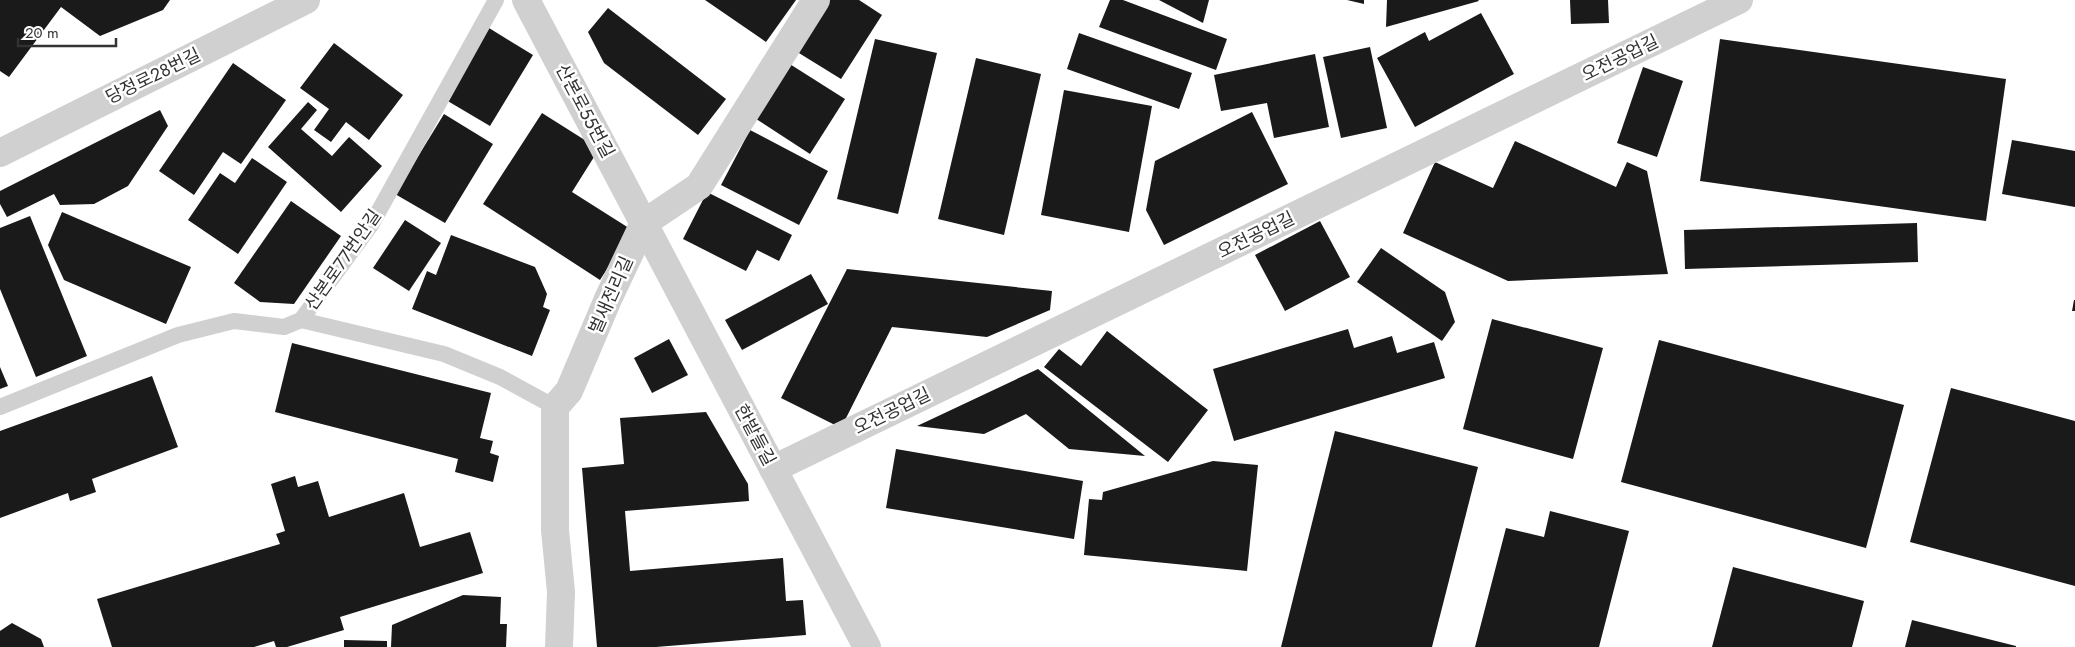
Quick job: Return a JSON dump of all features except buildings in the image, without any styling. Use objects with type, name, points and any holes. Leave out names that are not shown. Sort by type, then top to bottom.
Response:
[{"type":"street","name":"당정로28번길","points":[[0,153],[306,0]]},
{"type":"street","name":"산본로55번길","points":[[526,0],[644,223]]},
{"type":"street","points":[[644,223],[699,186],[816,0]]},
{"type":"street","name":"오전공업길","points":[[773,469],[1739,0]]},
{"type":"street","name":"벌새전리길","points":[[555,407],[570,391],[608,299],[644,223]]},
{"type":"street","name":"한밭들길","points":[[644,223],[867,647]]},
{"type":"street","points":[[555,407],[555,530],[561,592],[559,647]]},
{"type":"lane","name":"산본로77번안길","points":[[0,407],[178,335],[205,327],[234,321],[284,326],[302,320],[371,225],[496,0]]},
{"type":"lane","points":[[302,320],[444,354],[500,377],[555,407]]}]
